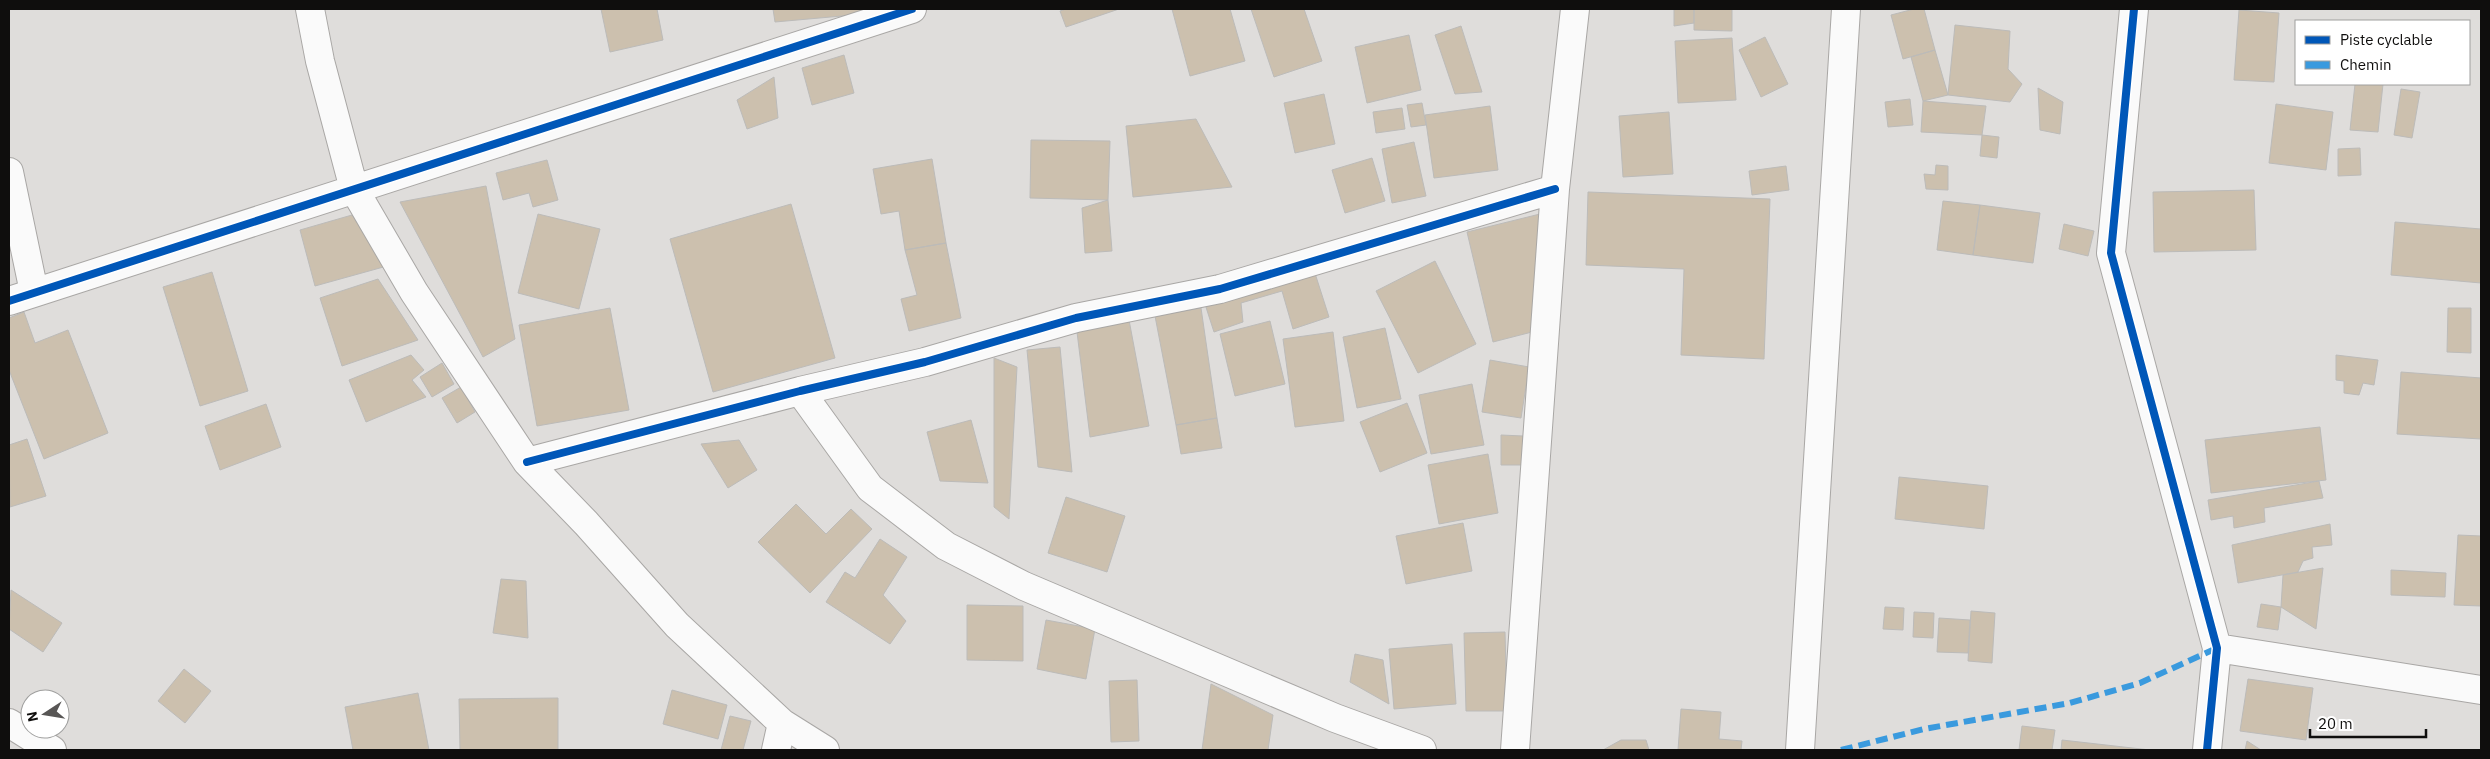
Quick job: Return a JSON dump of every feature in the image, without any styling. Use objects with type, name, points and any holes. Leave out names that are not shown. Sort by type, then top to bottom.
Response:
[{"type":"street","points":[[310,9],[320,61],[354,189],[414,292],[527,462],[586,522],[677,625],[782,723],[825,750]]},
{"type":"street","points":[[9,301],[912,9]]},
{"type":"street","points":[[1515,750],[1555,189],[1575,9]]},
{"type":"street","points":[[1800,750],[1846,9]]},
{"type":"street","points":[[2134,9],[2111,253],[2217,648],[2207,750]]},
{"type":"street","points":[[9,172],[34,292]]},
{"type":"street","points":[[527,462],[800,391],[925,362],[1076,318],[1220,288],[1555,189]]},
{"type":"street","points":[[800,391],[870,488],[946,546],[1033,590],[1335,718],[1422,750]]},
{"type":"street","points":[[2217,648],[2481,690]]},
{"type":"street","points":[[9,723],[52,750]]},
{"type":"street","points":[[776,750],[782,723]]},
{"type":"building","points":[[601,9],[657,9],[663,40],[610,52]]},
{"type":"building","points":[[773,9],[864,9],[864,14],[775,22]]},
{"type":"building","points":[[1066,9],[1119,9],[1066,27],[1060,11]]},
{"type":"building","points":[[1172,9],[1230,9],[1245,61],[1190,76]]},
{"type":"building","points":[[1251,9],[1304,9],[1322,61],[1274,77]]},
{"type":"building","points":[[1674,9],[1694,9],[1694,23],[1674,26]]},
{"type":"building","points":[[1694,9],[1732,9],[1732,31],[1694,30]]},
{"type":"building","points":[[1914,9],[1924,9],[1935,50],[1903,59],[1891,15]]},
{"type":"building","points":[[2239,10],[2279,13],[2274,82],[2234,80]]},
{"type":"building","points":[[1955,25],[2010,31],[2008,69],[2022,84],[2010,102],[1948,95]]},
{"type":"building","points":[[1461,26],[1482,92],[1455,94],[1435,35]]},
{"type":"building","points":[[1409,35],[1421,90],[1367,103],[1355,47]]},
{"type":"building","points":[[1765,37],[1788,84],[1761,97],[1739,50]]},
{"type":"building","points":[[1732,38],[1736,100],[1678,103],[1675,41]]},
{"type":"building","points":[[1935,50],[1948,95],[1923,101],[1911,57]]},
{"type":"building","points":[[844,55],[854,93],[812,105],[802,68]]},
{"type":"building","points":[[774,77],[778,118],[747,129],[737,100]]},
{"type":"building","points":[[2355,85],[2383,85],[2378,132],[2350,130]]},
{"type":"building","points":[[2038,88],[2063,102],[2060,134],[2040,130]]},
{"type":"building","points":[[2401,89],[2420,92],[2412,138],[2394,135]]},
{"type":"building","points":[[1324,94],[1335,144],[1295,153],[1284,103]]},
{"type":"building","points":[[1910,99],[1913,125],[1888,127],[1885,102]]},
{"type":"building","points":[[1923,101],[1986,106],[1982,135],[1921,132]]},
{"type":"building","points":[[1422,103],[1426,125],[1411,127],[1407,105]]},
{"type":"building","points":[[2276,104],[2333,112],[2326,170],[2269,163]]},
{"type":"building","points":[[1490,106],[1498,170],[1434,178],[1425,115]]},
{"type":"building","points":[[1402,108],[1405,129],[1376,133],[1373,112]]},
{"type":"building","points":[[1669,112],[1673,174],[1623,177],[1619,116]]},
{"type":"building","points":[[1196,119],[1232,187],[1133,197],[1126,126]]},
{"type":"building","points":[[1982,135],[1999,137],[1997,158],[1980,156]]},
{"type":"building","points":[[1031,140],[1110,141],[1108,200],[1030,198]]},
{"type":"building","points":[[1414,142],[1426,196],[1392,203],[1382,149]]},
{"type":"building","points":[[2360,148],[2361,175],[2338,176],[2338,149]]},
{"type":"building","points":[[1372,158],[1385,201],[1345,213],[1332,170]]},
{"type":"building","points":[[932,159],[946,243],[905,250],[899,211],[881,214],[873,169]]},
{"type":"building","points":[[547,160],[558,200],[533,207],[529,193],[503,200],[496,173]]},
{"type":"building","points":[[1936,165],[1948,166],[1948,190],[1926,189],[1924,174],[1935,175]]},
{"type":"building","points":[[1786,166],[1789,190],[1752,195],[1749,171]]},
{"type":"building","points":[[486,186],[515,339],[483,357],[400,202]]},
{"type":"building","points":[[2254,190],[2256,250],[2154,252],[2153,192]]},
{"type":"building","points":[[1588,192],[1770,199],[1764,359],[1681,355],[1684,269],[1586,265]]},
{"type":"building","points":[[1108,200],[1112,251],[1085,253],[1082,208]]},
{"type":"building","points":[[1943,201],[1980,205],[1973,255],[1937,250]]},
{"type":"building","points":[[791,204],[835,358],[713,392],[670,239]]},
{"type":"building","points":[[1980,205],[2040,213],[2033,263],[1973,255]]},
{"type":"building","points":[[538,214],[600,229],[579,309],[518,293]]},
{"type":"building","points":[[1540,214],[1532,332],[1493,342],[1467,232]]},
{"type":"building","points":[[352,215],[387,266],[315,286],[300,230]]},
{"type":"building","points":[[2395,222],[2481,229],[2481,283],[2391,275]]},
{"type":"building","points":[[2064,224],[2094,231],[2088,256],[2059,249]]},
{"type":"building","points":[[946,243],[961,318],[909,331],[901,299],[917,295],[905,250]]},
{"type":"building","points":[[1435,261],[1476,344],[1418,373],[1376,291]]},
{"type":"building","points":[[1313,267],[1329,317],[1293,329],[1282,291],[1241,303],[1243,322],[1214,332],[1204,301]]},
{"type":"building","points":[[212,272],[248,391],[200,406],[163,287]]},
{"type":"building","points":[[378,279],[418,340],[342,366],[320,298]]},
{"type":"building","points":[[610,308],[629,410],[537,426],[519,325]]},
{"type":"building","points":[[1201,308],[1217,418],[1176,425],[1155,316]]},
{"type":"building","points":[[2448,308],[2471,308],[2471,353],[2447,352]]},
{"type":"building","points":[[24,312],[35,343],[68,330],[108,433],[44,459],[9,370],[9,318]]},
{"type":"building","points":[[1129,320],[1149,426],[1090,437],[1076,324]]},
{"type":"building","points":[[1270,321],[1285,384],[1235,396],[1220,334]]},
{"type":"building","points":[[1385,328],[1401,399],[1357,408],[1343,337]]},
{"type":"building","points":[[1333,332],[1344,421],[1295,427],[1283,339]]},
{"type":"building","points":[[1060,347],[1072,472],[1038,467],[1027,350]]},
{"type":"building","points":[[411,355],[424,370],[412,380],[426,397],[366,422],[349,380]]},
{"type":"building","points":[[2336,355],[2378,360],[2374,385],[2363,383],[2359,395],[2344,393],[2344,381],[2336,380]]},
{"type":"building","points":[[994,358],[1017,367],[1009,519],[994,507]]},
{"type":"building","points":[[1490,360],[1529,367],[1521,418],[1482,412]]},
{"type":"building","points":[[442,363],[454,384],[432,397],[420,377]]},
{"type":"building","points":[[2401,372],[2481,378],[2481,439],[2397,434]]},
{"type":"building","points":[[1472,384],[1484,445],[1431,454],[1419,395]]},
{"type":"building","points":[[461,387],[475,412],[457,423],[442,398]]},
{"type":"building","points":[[1407,403],[1427,453],[1380,472],[1360,422]]},
{"type":"building","points":[[266,404],[281,447],[220,470],[205,426]]},
{"type":"building","points":[[1217,418],[1222,448],[1181,454],[1176,425]]},
{"type":"building","points":[[971,420],[988,483],[940,481],[927,432]]},
{"type":"building","points":[[2320,427],[2326,480],[2211,493],[2205,440]]},
{"type":"building","points":[[1501,435],[1523,436],[1522,465],[1501,465]]},
{"type":"building","points":[[27,439],[46,496],[10,507],[9,445]]},
{"type":"building","points":[[739,440],[757,470],[728,488],[701,444]]},
{"type":"building","points":[[1488,454],[1498,513],[1439,524],[1428,465]]},
{"type":"building","points":[[1899,477],[1988,486],[1984,529],[1895,519]]},
{"type":"building","points":[[2319,481],[2323,498],[2264,508],[2265,522],[2234,528],[2233,516],[2211,520],[2208,500]]},
{"type":"building","points":[[1066,497],[1125,516],[1107,572],[1048,553]]},
{"type":"building","points":[[796,504],[826,534],[851,509],[872,529],[810,593],[758,542]]},
{"type":"building","points":[[1463,523],[1472,571],[1406,584],[1396,536]]},
{"type":"building","points":[[2330,524],[2332,545],[2312,547],[2313,558],[2303,561],[2298,572],[2238,583],[2232,545]]},
{"type":"building","points":[[2458,535],[2481,536],[2481,606],[2454,605]]},
{"type":"building","points":[[880,539],[907,557],[883,595],[906,621],[890,644],[826,602],[845,572],[855,578]]},
{"type":"building","points":[[2323,568],[2316,629],[2281,607],[2283,575]]},
{"type":"building","points":[[2391,570],[2446,573],[2445,597],[2391,595]]},
{"type":"building","points":[[501,579],[526,581],[528,638],[493,633]]},
{"type":"building","points":[[11,590],[62,623],[43,652],[9,629]]},
{"type":"building","points":[[2261,604],[2281,607],[2278,630],[2257,627]]},
{"type":"building","points":[[967,605],[1023,606],[1023,661],[967,660]]},
{"type":"building","points":[[1885,607],[1904,608],[1903,630],[1883,629]]},
{"type":"building","points":[[1971,611],[1995,613],[1992,663],[1968,661]]},
{"type":"building","points":[[1914,612],[1934,613],[1933,638],[1913,637]]},
{"type":"building","points":[[1939,618],[1970,620],[1968,653],[1937,652]]},
{"type":"building","points":[[1046,620],[1095,629],[1086,679],[1037,669]]},
{"type":"building","points":[[1505,632],[1507,711],[1466,711],[1464,633]]},
{"type":"building","points":[[1452,644],[1456,704],[1394,709],[1389,649]]},
{"type":"building","points":[[1355,654],[1383,660],[1389,704],[1350,682]]},
{"type":"building","points":[[184,669],[211,691],[185,723],[158,701]]},
{"type":"building","points":[[2248,679],[2313,688],[2306,740],[2240,731]]},
{"type":"building","points":[[1137,680],[1139,741],[1111,742],[1109,681]]},
{"type":"building","points":[[1211,684],[1273,715],[1268,750],[1202,750]]},
{"type":"building","points":[[672,690],[727,705],[718,739],[663,724]]},
{"type":"building","points":[[418,693],[429,750],[353,750],[345,707]]},
{"type":"building","points":[[558,698],[558,750],[460,750],[459,699]]},
{"type":"building","points":[[1681,709],[1721,712],[1719,739],[1742,741],[1741,750],[1678,750]]},
{"type":"building","points":[[730,716],[751,721],[743,750],[721,750]]},
{"type":"building","points":[[2022,726],[2055,730],[2052,750],[2019,750]]},
{"type":"building","points":[[1621,740],[1646,740],[1649,750],[1603,750]]},
{"type":"building","points":[[2062,740],[2150,750],[2061,750]]},
{"type":"building","points":[[2247,741],[2261,750],[2245,750]]},
{"type":"marked path","points":[[1841,750],[1924,729],[2070,703],[2140,683],[2217,648]]},
{"type":"cycle path","points":[[9,301],[912,9]]},
{"type":"cycle path","points":[[2134,9],[2111,253],[2217,648],[2207,750]]},
{"type":"cycle path","points":[[527,462],[800,391],[925,362],[1076,318],[1220,289],[1555,189]]}]
